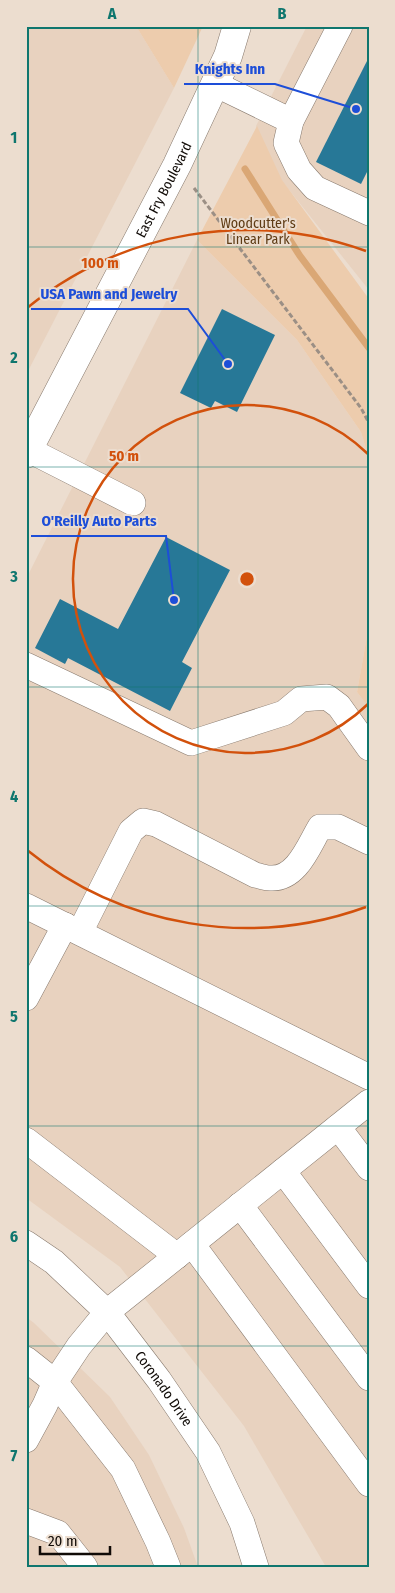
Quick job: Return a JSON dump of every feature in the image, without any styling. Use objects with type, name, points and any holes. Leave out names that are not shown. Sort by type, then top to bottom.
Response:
[{"type":"main road","name":"East Fry Boulevard","points":[[28,452],[177,165],[228,56],[237,26]]},
{"type":"main road","name":"East Fry Boulevard","points":[[228,56],[257,26]]},
{"type":"street","points":[[340,26],[291,121],[286,143],[299,170],[315,188],[369,213]]},
{"type":"street","points":[[215,84],[291,121]]},
{"type":"street","points":[[28,452],[133,503]]},
{"type":"street","points":[[26,665],[191,742],[284,713],[301,699],[327,697],[339,706],[369,748]]},
{"type":"street","points":[[26,998],[72,928],[130,831],[143,821],[156,824],[255,874],[272,878],[289,874],[301,860],[320,827],[338,827],[369,842]]},
{"type":"street","points":[[26,906],[369,1077]]},
{"type":"street","points":[[26,1440],[55,1382],[79,1346],[106,1312],[369,1102]]},
{"type":"street","points":[[338,1127],[369,1168]]},
{"type":"street","points":[[26,1140],[184,1250],[369,1484]]},
{"type":"street","points":[[282,1171],[369,1286]]},
{"type":"street","points":[[240,1205],[369,1378]]},
{"type":"street","name":"Coronado Drive","points":[[26,1243],[54,1262],[106,1312],[159,1380],[208,1452],[242,1523],[256,1567]]},
{"type":"street","points":[[26,1359],[55,1382],[123,1469],[168,1567]]},
{"type":"street","points":[[26,1521],[58,1533],[85,1567]]},
{"type":"path","points":[[177,165],[361,408],[369,422]]},
{"type":"shaded area","points":[[26,26],[136,26],[174,88],[26,375]]},
{"type":"shaded area","points":[[307,26],[369,26],[369,290],[282,181],[256,126]]},
{"type":"shaded area","points":[[197,240],[297,340],[361,432],[369,459],[369,625],[357,692],[369,708],[369,1567],[326,1567],[244,1426],[120,1267],[26,1198],[26,579]]},
{"type":"shaded area","points":[[26,1317],[110,1397],[149,1455],[184,1528],[198,1567],[26,1567]]},
{"type":"green space","points":[[136,26],[203,26],[174,88]]},
{"type":"green space","name":"Woodcutter's Linear Park","points":[[257,126],[282,180],[369,299],[369,459],[361,432],[297,340],[197,240]]},
{"type":"green space","points":[[369,625],[369,708],[357,692]]},
{"type":"building","points":[[369,57],[369,168],[361,184],[316,162]]},
{"type":"building","points":[[222,309],[275,335],[237,412],[215,401],[211,408],[180,393]]},
{"type":"building","points":[[166,537],[230,570],[182,662],[192,668],[170,711],[68,658],[65,664],[35,648],[60,599],[118,629]]},
{"type":"waterway","points":[[245,169],[300,256],[369,348]]},
{"type":"place","name":"Knights Inn","points":[[356,109]]},
{"type":"place","name":"USA Pawn and Jewelry","points":[[228,364]]},
{"type":"place","name":"O'Reilly Auto Parts","points":[[174,600]]}]
